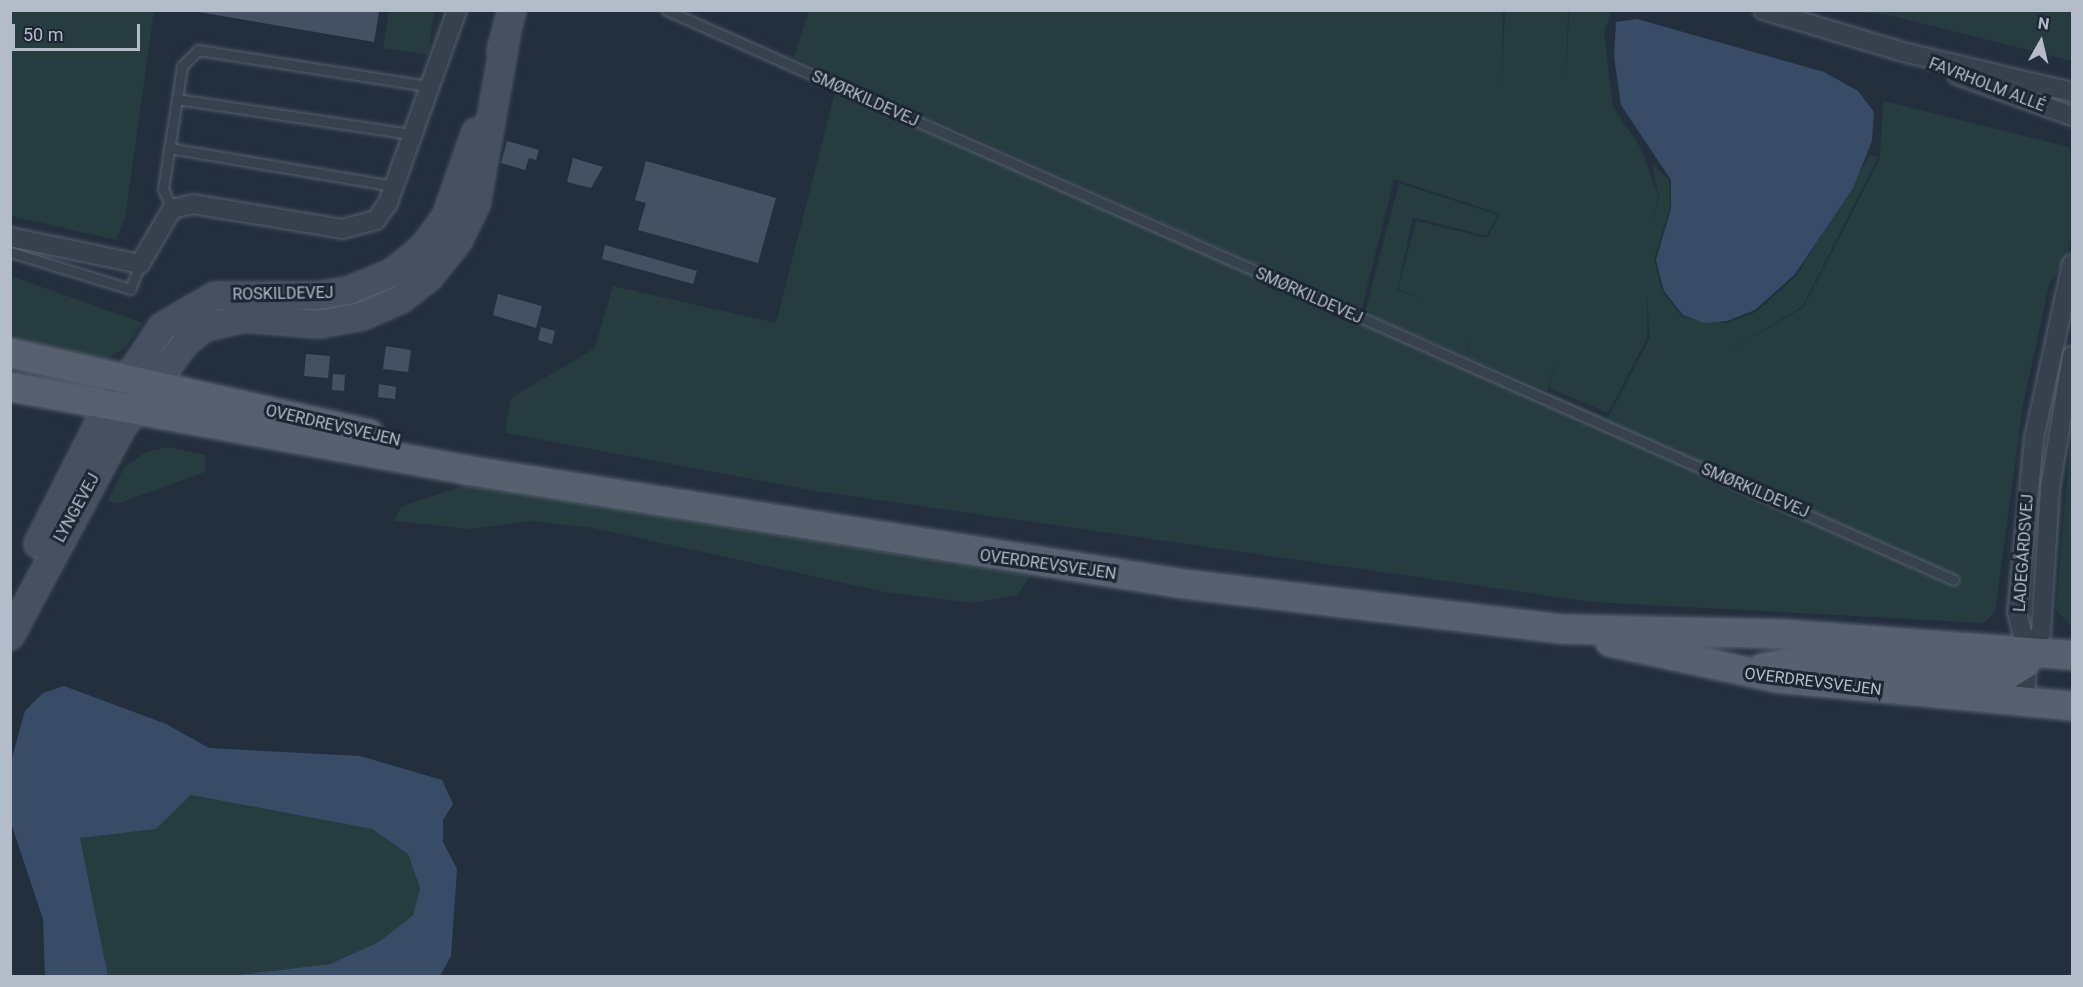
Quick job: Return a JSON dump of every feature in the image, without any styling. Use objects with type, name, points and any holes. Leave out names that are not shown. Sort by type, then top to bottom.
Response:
[{"type":"main road","points":[[10,353],[129,396]]},
{"type":"main road","points":[[10,372],[129,396]]},
{"type":"main road","points":[[10,387],[129,396]]},
{"type":"main road","name":"OVERDREVSVEJEN","points":[[129,396],[540,478],[938,549],[1559,629],[1783,634],[2073,655]]},
{"type":"main road","name":"OVERDREVSVEJEN","points":[[129,396],[364,433],[540,478]]},
{"type":"main road","name":"OVERDREVSVEJEN","points":[[1559,629],[1738,672],[2025,703],[2073,706]]},
{"type":"main road","points":[[1738,672],[1806,661],[2005,676],[2025,664],[2027,652]]},
{"type":"street","points":[[10,237],[140,264],[172,209],[193,204],[342,229],[361,228],[376,220],[394,186],[456,10]]},
{"type":"street","name":"ROSKILDEVEJ","points":[[129,396],[185,343],[220,322],[243,318],[319,324],[351,304],[400,299],[429,277],[458,241],[476,204],[512,10]]},
{"type":"street","name":"FAVRHOLM ALLÉ","points":[[1763,10],[1903,52],[2073,92]]},
{"type":"street","name":"FAVRHOLM ALLÉ","points":[[1903,52],[2073,116]]},
{"type":"street","name":"LADEGÅRDSVEJ","points":[[2027,652],[2017,612],[2034,438],[2073,264]]},
{"type":"street","name":"LADEGÅRDSVEJ","points":[[2027,652],[2041,633],[2050,488],[2073,356]]},
{"type":"street","name":"LYNGEVEJ","points":[[10,609],[43,533],[129,396]]},
{"type":"street","name":"LYNGEVEJ","points":[[10,636],[129,396]]},
{"type":"street","points":[[2025,703],[2027,652]]},
{"type":"lane","name":"SMØRKILDEVEJ","points":[[666,10],[1954,580]]},
{"type":"lane","points":[[172,209],[163,189],[182,66],[198,50],[429,86]]},
{"type":"lane","points":[[177,99],[412,134]]},
{"type":"lane","points":[[169,148],[394,186]]},
{"type":"lane","points":[[10,252],[130,289],[140,264]]},
{"type":"green space","points":[[10,11],[154,11],[125,219],[116,240],[11,216]]},
{"type":"green space","points":[[389,11],[434,11],[428,55],[383,48]]},
{"type":"green space","points":[[809,11],[1503,11],[1501,95],[1505,11],[1568,11],[1566,89],[1569,11],[1606,11],[1611,13],[1604,32],[1613,107],[1642,150],[1658,197],[1650,230],[1659,197],[1652,164],[1669,180],[1670,208],[1654,259],[1662,291],[1682,317],[1727,323],[1756,312],[1797,275],[1870,155],[1878,157],[1803,306],[1720,356],[1804,307],[1880,158],[1883,101],[2070,147],[2072,230],[2067,257],[2049,285],[2023,405],[1995,611],[1984,623],[1592,602],[816,491],[505,433],[511,398],[595,348],[613,286],[776,323],[834,96],[845,83],[1359,314],[1608,418],[1650,338],[1647,292],[1647,338],[1608,413],[1549,388],[1556,356],[1547,391],[1467,357],[1471,337],[1466,356],[1365,313],[1399,183],[1498,215],[1486,236],[1413,217],[1397,291],[1430,300],[1398,290],[1416,221],[1487,238],[1500,214],[1394,179],[1361,311],[794,57]]},
{"type":"green space","points":[[1849,11],[2072,11],[2072,61],[1889,15]]},
{"type":"green space","points":[[11,276],[143,323],[126,347],[107,359],[11,340]]},
{"type":"green space","points":[[2072,417],[2072,627],[2056,610]]},
{"type":"green space","points":[[168,447],[205,455],[205,472],[117,504],[108,500],[124,467],[146,452]]},
{"type":"green space","points":[[464,486],[1030,576],[1017,595],[974,603],[885,592],[593,528],[530,521],[470,529],[394,521],[402,506]]},
{"type":"green space","points":[[191,795],[372,829],[408,854],[420,888],[413,915],[379,942],[330,964],[230,976],[108,976],[80,838],[156,829]]},
{"type":"water","points":[[1637,19],[1824,72],[1858,91],[1874,112],[1872,141],[1853,188],[1795,274],[1755,310],[1727,321],[1704,323],[1683,315],[1664,291],[1656,260],[1671,209],[1671,180],[1621,105],[1614,56],[1616,22]]},
{"type":"water","points":[[64,686],[166,724],[209,748],[360,756],[442,780],[453,804],[443,820],[443,842],[457,869],[451,956],[440,976],[230,976],[330,964],[379,942],[413,915],[420,888],[408,854],[372,829],[191,795],[156,829],[80,838],[108,976],[45,976],[43,919],[11,823],[10,765],[25,711],[43,693]]},
{"type":"building","points":[[187,10],[368,10],[379,12],[374,42]]},
{"type":"building","points":[[507,141],[539,150],[536,160],[529,158],[525,170],[501,163]]},
{"type":"building","points":[[573,158],[603,167],[591,188],[567,182]]},
{"type":"building","points":[[646,161],[776,198],[758,263],[638,230],[646,203],[635,200]]},
{"type":"building","points":[[605,245],[697,271],[693,284],[602,259]]},
{"type":"building","points":[[498,294],[542,306],[536,328],[493,315]]},
{"type":"building","points":[[541,327],[555,331],[552,344],[538,340]]},
{"type":"building","points":[[386,346],[411,350],[408,372],[383,369]]},
{"type":"building","points":[[306,354],[330,356],[328,378],[304,376]]},
{"type":"building","points":[[333,374],[345,375],[344,391],[332,390]]},
{"type":"building","points":[[379,384],[396,387],[395,399],[378,397]]}]
